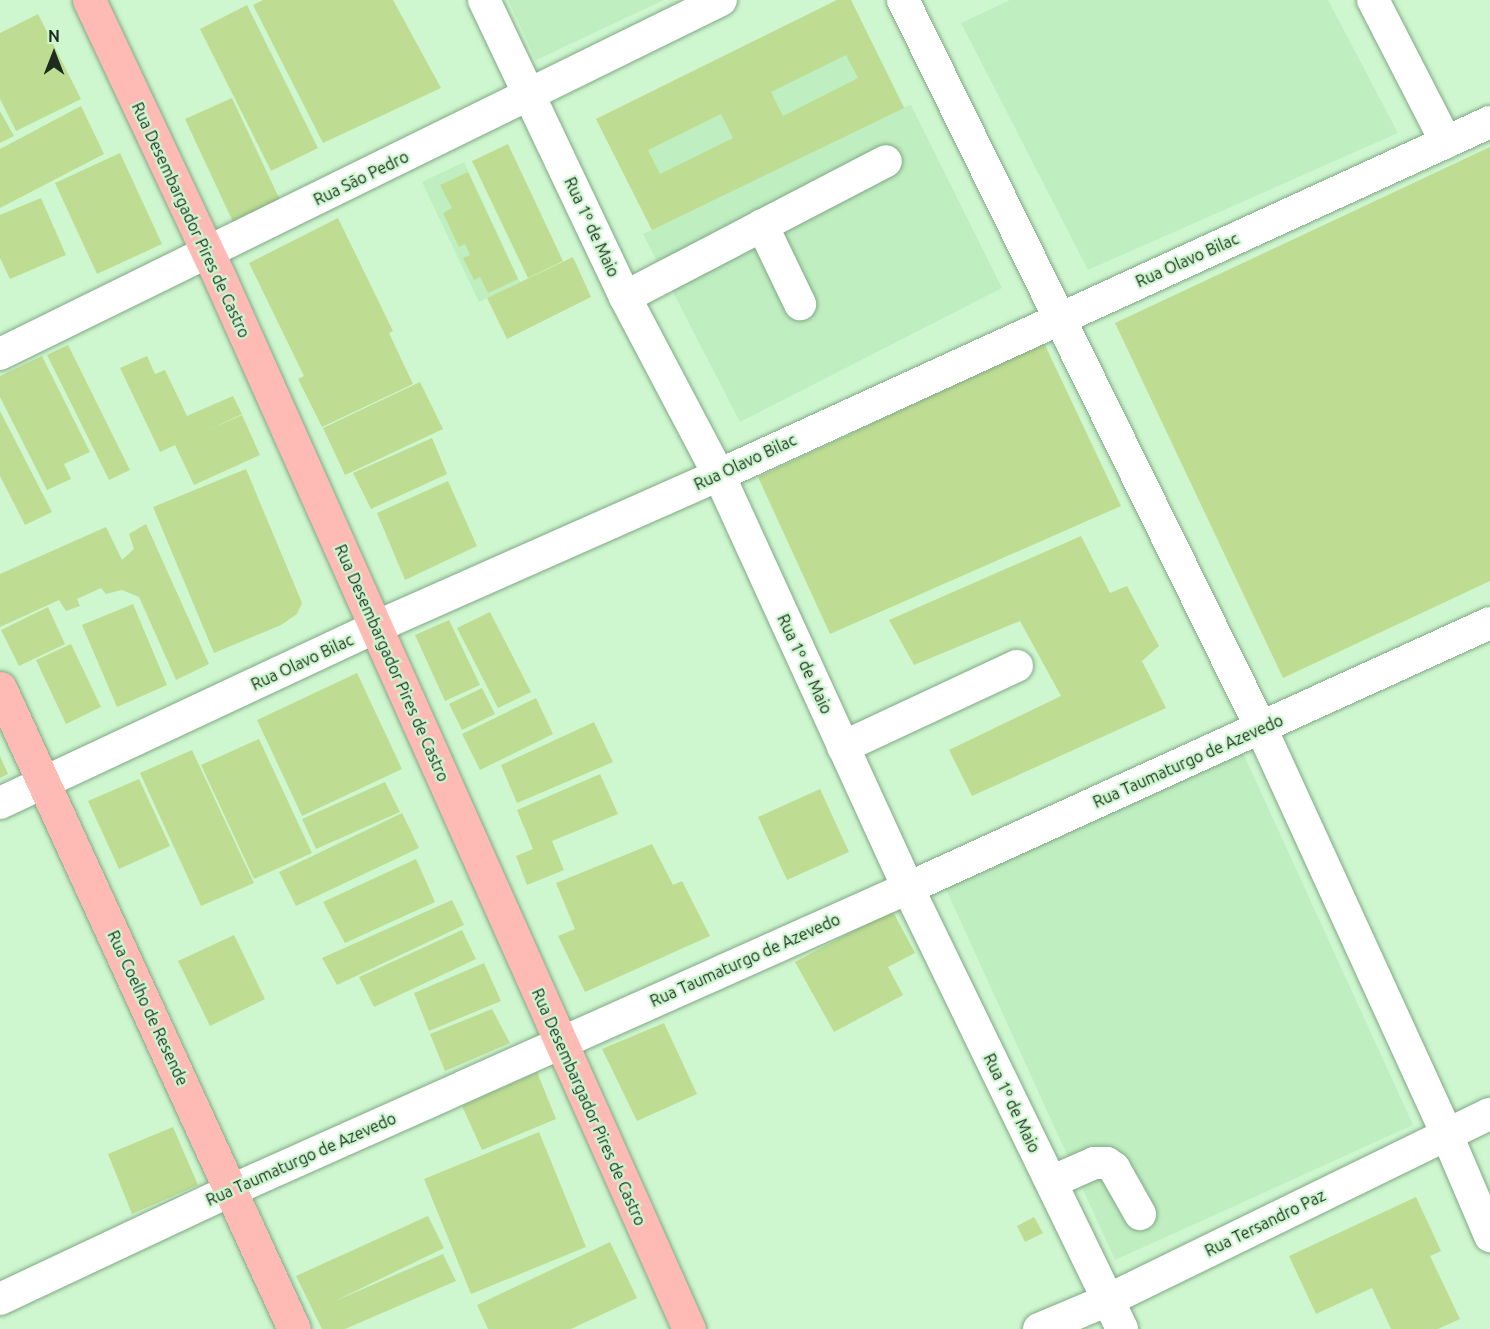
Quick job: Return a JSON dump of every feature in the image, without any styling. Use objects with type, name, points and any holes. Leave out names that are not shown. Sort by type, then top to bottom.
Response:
[{"type":"main road","name":"Rua Desembargador Pires de Castro","points":[[88,0],[207,253],[689,1329]]},
{"type":"main road","name":"Rua Coelho de Resende","points":[[0,688],[294,1329]]},
{"type":"street","name":"Rua 1º de Maio","points":[[484,0],[625,297],[719,475],[908,888],[1122,1329]]},
{"type":"street","name":"Rua São Pedro","points":[[0,354],[721,0]]},
{"type":"street","points":[[903,0],[1061,317],[1261,728],[1447,1135],[1490,1236]]},
{"type":"street","points":[[1373,0],[1446,142]]},
{"type":"street","name":"Rua Olavo Bilac","points":[[0,802],[376,627],[719,475],[1490,122]]},
{"type":"street","points":[[625,297],[886,161]]},
{"type":"street","points":[[762,225],[800,304]]},
{"type":"street","name":"Rua Taumaturgo de Azevedo","points":[[0,1299],[232,1190],[908,888],[1490,623]]},
{"type":"street","points":[[843,747],[1017,666]]},
{"type":"street","name":"Rua Tersandro Paz","points":[[1039,1329],[1108,1300],[1490,1114]]},
{"type":"street","points":[[1051,1182],[1094,1163],[1107,1164],[1114,1168],[1140,1214]]},
{"type":"shaded area","points":[[508,0],[664,0],[536,60]]},
{"type":"shaded area","points":[[837,0],[851,0],[904,107],[911,105],[1002,288],[740,422],[643,234],[652,230],[596,119]]},
{"type":"shaded area","points":[[1010,0],[1328,0],[1398,133],[1088,270],[961,23]]},
{"type":"shaded area","points":[[464,162],[520,282],[479,302],[422,182]]},
{"type":"shaded area","points":[[1243,753],[1413,1125],[1115,1260],[945,887]]},
{"type":"building","points":[[263,0],[393,0],[441,88],[323,143],[253,5]]},
{"type":"building","points":[[837,0],[851,0],[904,108],[652,230],[596,119]],"holes":[[[846,55],[858,78],[783,116],[771,92]],[[721,114],[733,138],[660,174],[648,150]]]},
{"type":"building","points":[[247,5],[318,148],[271,171],[200,29]]},
{"type":"building","points":[[38,14],[81,99],[16,131],[0,99],[0,33]]},
{"type":"building","points":[[232,98],[280,200],[233,222],[185,119]]},
{"type":"building","points":[[81,106],[104,154],[0,208],[0,149]]},
{"type":"building","points":[[0,111],[14,136],[0,143]]},
{"type":"building","points":[[508,144],[563,261],[528,278],[472,161]]},
{"type":"building","points":[[1490,147],[1490,581],[1283,678],[1115,323]]},
{"type":"building","points":[[120,153],[162,244],[97,274],[55,183]]},
{"type":"building","points":[[468,172],[518,279],[488,293],[480,277],[474,280],[463,258],[470,255],[465,244],[459,247],[443,213],[452,208],[440,185]]},
{"type":"building","points":[[41,198],[66,255],[10,279],[0,258],[0,215]]},
{"type":"building","points":[[338,218],[393,331],[389,333],[413,384],[322,427],[298,379],[304,376],[249,263]]},
{"type":"building","points":[[573,257],[591,297],[507,339],[487,298]]},
{"type":"building","points":[[1044,343],[1121,506],[830,634],[758,477]]},
{"type":"building","points":[[68,345],[130,470],[109,480],[47,355]]},
{"type":"building","points":[[42,356],[90,452],[64,464],[71,479],[47,490],[0,397],[0,376]]},
{"type":"building","points":[[147,356],[155,374],[165,370],[187,416],[233,396],[242,414],[209,430],[242,415],[260,455],[194,485],[175,445],[160,452],[120,368]]},
{"type":"building","points":[[420,382],[443,429],[345,475],[323,428]]},
{"type":"building","points":[[0,411],[52,512],[25,525],[0,476]]},
{"type":"building","points":[[432,438],[447,474],[371,509],[353,473]]},
{"type":"building","points":[[246,469],[302,603],[297,614],[281,625],[214,653],[153,507]]},
{"type":"building","points":[[448,481],[477,546],[405,580],[377,513]]},
{"type":"building","points":[[146,524],[209,664],[176,680],[139,597],[122,590],[106,594],[101,588],[77,599],[80,606],[66,611],[59,600],[0,627],[0,574],[106,527],[122,560],[134,549],[129,534]]},
{"type":"building","points":[[1081,536],[1110,593],[1127,586],[1159,646],[1142,661],[1166,708],[972,796],[949,750],[1061,696],[1020,621],[914,665],[889,620]]},
{"type":"building","points":[[133,604],[167,685],[117,707],[82,625]]},
{"type":"building","points":[[48,607],[65,644],[19,666],[1,630]]},
{"type":"building","points":[[490,612],[531,692],[498,708],[457,628]]},
{"type":"building","points":[[449,620],[480,685],[445,701],[415,635]]},
{"type":"building","points":[[71,644],[101,707],[66,724],[36,660]]},
{"type":"building","points":[[357,673],[402,769],[302,816],[257,720]]},
{"type":"building","points":[[482,688],[495,714],[462,730],[449,704]]},
{"type":"building","points":[[536,698],[553,734],[480,770],[462,734]]},
{"type":"building","points":[[594,722],[613,762],[517,803],[501,765]]},
{"type":"building","points":[[259,739],[312,853],[254,879],[201,765]]},
{"type":"building","points":[[192,750],[254,883],[201,906],[140,773]]},
{"type":"building","points":[[0,756],[8,774],[0,778]]},
{"type":"building","points":[[600,774],[618,814],[552,841],[564,870],[527,885],[516,856],[533,849],[517,810]]},
{"type":"building","points":[[139,779],[170,846],[119,869],[88,801]]},
{"type":"building","points":[[385,782],[400,812],[316,849],[302,819]]},
{"type":"building","points":[[820,789],[849,852],[787,880],[758,817]]},
{"type":"building","points":[[402,813],[419,848],[296,906],[279,872]]},
{"type":"building","points":[[652,844],[673,885],[682,881],[710,936],[585,992],[558,936],[575,929],[556,883]]},
{"type":"building","points":[[416,859],[435,902],[345,943],[323,902]]},
{"type":"building","points":[[452,900],[464,925],[337,985],[322,958]]},
{"type":"building","points":[[892,910],[915,953],[888,967],[903,995],[834,1032],[795,962]]},
{"type":"building","points":[[462,930],[476,959],[374,1007],[359,977]]},
{"type":"building","points":[[234,935],[265,999],[210,1026],[178,961]]},
{"type":"building","points":[[484,963],[501,1001],[429,1031],[414,993]]},
{"type":"building","points":[[492,1009],[510,1043],[445,1071],[430,1034]]},
{"type":"building","points":[[664,1023],[697,1094],[637,1121],[602,1049]]},
{"type":"building","points":[[537,1072],[556,1119],[482,1150],[462,1106]]},
{"type":"building","points":[[173,1127],[198,1185],[132,1214],[108,1154]]},
{"type":"building","points":[[539,1132],[586,1247],[471,1294],[424,1179]]},
{"type":"building","points":[[1416,1197],[1441,1251],[1430,1256],[1460,1319],[1438,1329],[1391,1329],[1372,1288],[1316,1314],[1289,1256]]},
{"type":"building","points":[[428,1216],[444,1248],[333,1302],[443,1254],[456,1281],[345,1329],[322,1329],[296,1276]]},
{"type":"building","points":[[1034,1217],[1043,1233],[1025,1242],[1017,1226]]},
{"type":"building","points":[[610,1242],[637,1298],[571,1329],[488,1329],[477,1305]]}]
